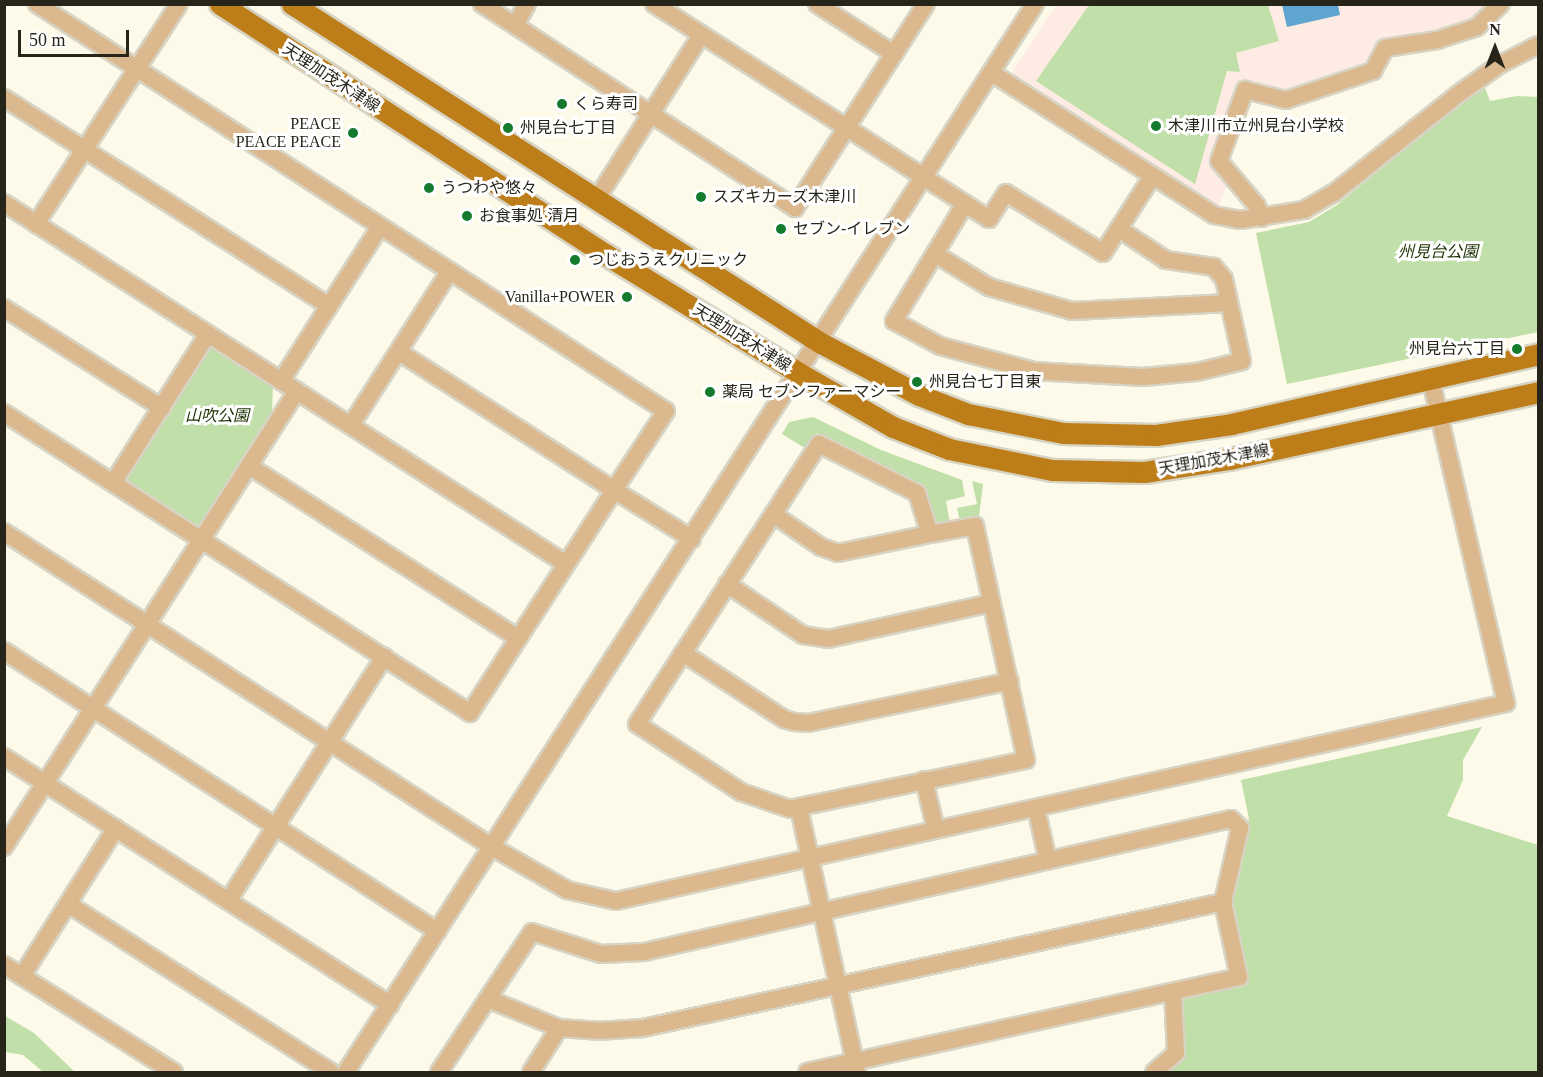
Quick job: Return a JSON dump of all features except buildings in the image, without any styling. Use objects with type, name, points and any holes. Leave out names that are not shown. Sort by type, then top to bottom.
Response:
[{"type":"main road","name":"天理加茂木津線","points":[[220,4],[605,254],[799,373],[893,427],[949,448],[1052,470],[1173,469],[1439,416],[1539,392]]},
{"type":"main road","name":"天理加茂木津線","points":[[292,4],[819,342],[919,395],[968,414],[1037,430],[1086,435],[1156,435],[1200,430],[1539,354]]},
{"type":"street","points":[[4,413],[470,713],[666,411],[38,4]]},
{"type":"street","points":[[36,224],[178,4]]},
{"type":"street","points":[[482,4],[795,208],[926,4]]},
{"type":"street","points":[[515,25],[527,4]]},
{"type":"street","points":[[654,4],[989,219],[1006,193],[1103,253],[1152,177]]},
{"type":"street","points":[[817,4],[894,54]]},
{"type":"street","points":[[346,1072],[692,539],[1035,4]]},
{"type":"street","points":[[1262,218],[1257,206],[1219,161],[1245,90],[1286,100],[1373,71],[1385,48],[1437,40],[1477,27],[1501,4]]},
{"type":"street","points":[[596,200],[701,35]]},
{"type":"street","points":[[992,73],[1214,215],[1240,220],[1304,210],[1334,193],[1457,95],[1499,65],[1539,45]]},
{"type":"street","points":[[4,98],[328,305]]},
{"type":"street","points":[[4,203],[566,564]]},
{"type":"street","points":[[965,204],[894,321],[940,345],[1033,371],[1143,377],[1197,372],[1242,361],[1224,279],[1214,267],[1166,260],[1119,229]]},
{"type":"street","points":[[281,381],[380,226]]},
{"type":"street","points":[[935,254],[989,287],[1072,311],[1229,303]]},
{"type":"street","points":[[351,425],[450,271]]},
{"type":"street","points":[[4,308],[162,408]]},
{"type":"street","points":[[113,483],[208,334]]},
{"type":"street","points":[[399,352],[692,539]]},
{"type":"street","points":[[4,532],[492,847],[567,890],[608,901],[1506,703],[1430,377]]},
{"type":"street","points":[[4,846],[297,391]]},
{"type":"street","points":[[773,514],[821,547],[838,553],[975,526],[1026,760],[799,808],[760,802],[637,724],[727,584],[773,514],[819,444],[917,493],[930,534]]},
{"type":"street","points":[[249,466],[518,638]]},
{"type":"street","points":[[727,584],[804,635],[828,639],[992,603]]},
{"type":"street","points":[[4,651],[437,931]]},
{"type":"street","points":[[683,653],[784,719],[794,722],[808,723],[1010,681]]},
{"type":"street","points":[[228,901],[384,657]]},
{"type":"street","points":[[4,757],[390,1005]]},
{"type":"street","points":[[924,780],[936,830]]},
{"type":"street","points":[[799,808],[856,1067]]},
{"type":"street","points":[[1036,808],[1048,861]]},
{"type":"street","points":[[439,1072],[532,932],[577,950],[601,954],[636,952],[1231,819],[1240,828],[1222,902],[1239,977],[856,1067],[807,1072]]},
{"type":"street","points":[[22,976],[116,828]]},
{"type":"street","points":[[488,999],[559,1028],[598,1031],[643,1028],[1222,902]]},
{"type":"street","points":[[68,904],[331,1072]]},
{"type":"street","points":[[4,965],[174,1072]]},
{"type":"street","points":[[1154,1072],[1176,1053],[1173,992]]},
{"type":"street","points":[[531,1072],[559,1028]]},
{"type":"shaded area","name":"木津川市立州見台小学校","points":[[1056,5],[1490,5],[1472,20],[1434,33],[1380,41],[1368,67],[1286,91],[1239,82],[1214,161],[1230,179],[1217,209],[1015,80],[1013,71]]},
{"type":"green space","points":[[1089,5],[1268,5],[1279,41],[1236,53],[1240,72],[1227,71],[1195,184],[1036,81]]},
{"type":"green space","name":"州見台公園","points":[[1484,85],[1490,101],[1517,96],[1538,97],[1538,332],[1287,384],[1256,233],[1309,222],[1337,205]]},
{"type":"green space","name":"山吹公園","points":[[216,347],[273,384],[272,413],[200,524],[191,526],[127,484],[125,476],[207,349]]},
{"type":"green space","points":[[813,417],[881,450],[962,480],[965,496],[946,501],[950,523],[941,525],[934,521],[926,489],[817,433],[805,448],[782,434],[789,422]]},
{"type":"green space","points":[[972,481],[983,484],[979,517],[960,521],[957,508],[977,504]]},
{"type":"green space","points":[[1482,727],[1463,760],[1463,780],[1447,816],[1538,845],[1538,1072],[1160,1072],[1178,1057],[1179,1004],[1184,998],[1240,982],[1226,894],[1249,819],[1241,780]]},
{"type":"green space","points":[[5,1016],[34,1033],[75,1072],[43,1072],[23,1055],[5,1052]]},
{"type":"water","points":[[1282,5],[1338,5],[1340,15],[1287,27]]},
{"type":"place","name":"くら寿司","points":[[562,104]]},
{"type":"place","name":"木津川市立州見台小学校","points":[[1156,126]]},
{"type":"place","name":"州見台七丁目","points":[[508,128]]},
{"type":"place","name":"PEACE PEACE PEACE","points":[[353,133]]},
{"type":"place","name":"うつわや悠々","points":[[429,188]]},
{"type":"place","name":"スズキカーズ木津川","points":[[701,197]]},
{"type":"place","name":"お食事処 清月","points":[[467,216]]},
{"type":"place","name":"セブン-イレブン","points":[[781,229]]},
{"type":"place","name":"つじおうえクリニック","points":[[575,260]]},
{"type":"place","name":"Vanilla+POWER","points":[[627,297]]},
{"type":"place","name":"州見台六丁目","points":[[1517,349]]},
{"type":"place","name":"州見台七丁目東","points":[[917,382]]},
{"type":"place","name":"薬局 セブンファーマシー","points":[[710,392]]}]
